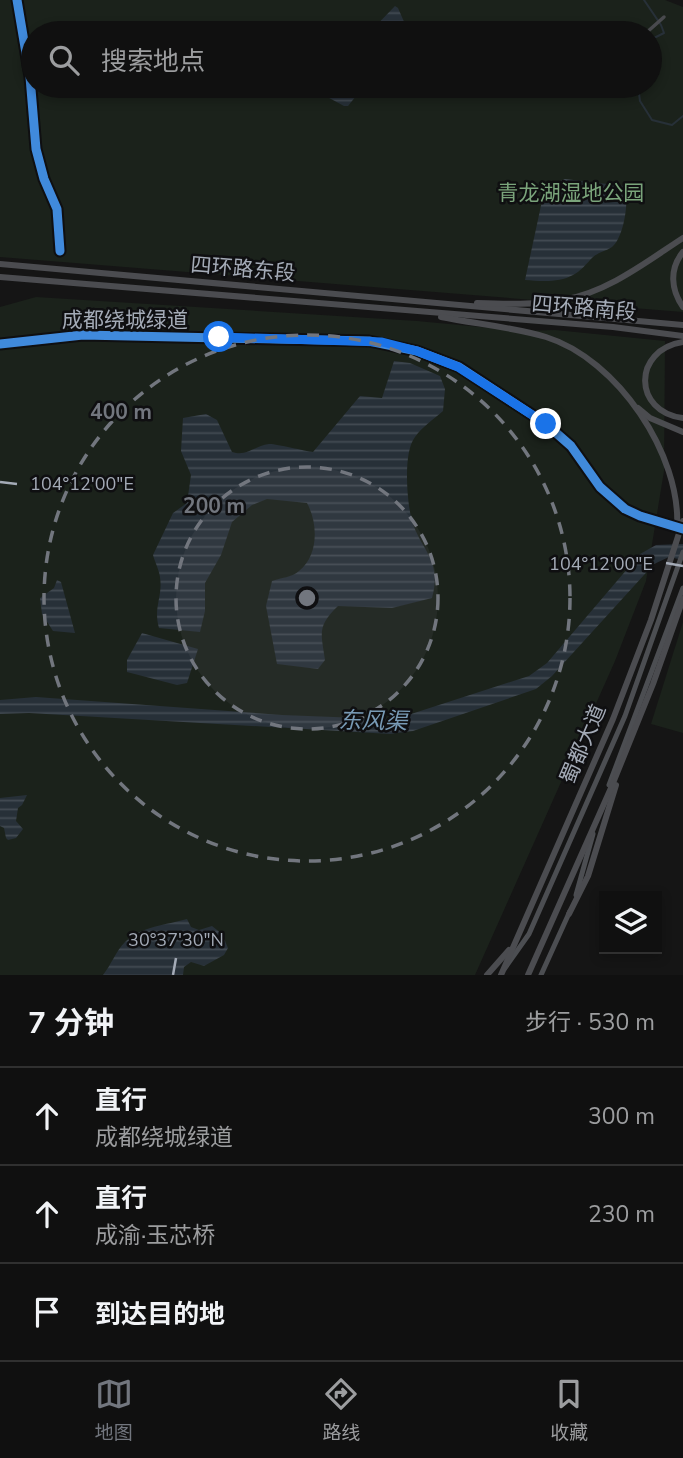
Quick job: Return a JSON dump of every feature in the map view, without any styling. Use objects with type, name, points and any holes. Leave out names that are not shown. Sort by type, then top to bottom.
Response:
[{"type":"highway","points":[[483,306],[566,300],[611,283],[683,238]]},
{"type":"highway","points":[[683,252],[675,264],[673,283],[683,307]]},
{"type":"highway","name":"四环路东段","points":[[0,264],[483,306]]},
{"type":"highway","name":"四环路东段","points":[[1,278],[412,311],[481,320]]},
{"type":"highway","name":"四环路南段","points":[[483,306],[683,325]]},
{"type":"highway","points":[[481,320],[547,337],[569,346],[602,370],[628,399],[650,418],[683,432]]},
{"type":"highway","name":"四环路南段","points":[[481,320],[613,327],[683,335]]},
{"type":"highway","points":[[683,342],[662,348],[648,366],[645,377],[649,397],[656,406],[671,416],[683,418]]},
{"type":"highway","points":[[628,399],[660,449],[674,487],[680,521],[673,573]]},
{"type":"highway","name":"蜀都大道","points":[[500,975],[613,719],[651,620],[680,521]]},
{"type":"highway","points":[[487,975],[521,932],[573,819],[623,702],[673,573],[683,531]]},
{"type":"highway","points":[[569,914],[587,876],[624,761],[683,600]]},
{"type":"highway","name":"蜀都大道","points":[[528,975],[611,788],[683,600]]},
{"type":"main road","points":[[500,975],[515,958],[529,934],[589,800],[625,716],[673,573],[683,552]]},
{"type":"main road","points":[[541,975],[569,914],[604,797],[683,588]]},
{"type":"street","points":[[17,0],[21,24]]},
{"type":"street","points":[[659,21],[664,17]]},
{"type":"street","points":[[32,98],[36,149],[44,179],[57,209],[60,251]]},
{"type":"green space","name":"青龙湖湿地公园","points":[[0,0],[665,0],[683,7],[683,312],[0,257]]},
{"type":"green space","points":[[36,297],[417,321],[523,331],[555,330],[665,341],[664,471],[646,581],[615,661],[475,975],[0,975],[0,307]]},
{"type":"green space","points":[[683,622],[683,733],[651,724]]},
{"type":"water","points":[[395,6],[404,21],[381,21]]},
{"type":"water","points":[[329,98],[354,98],[348,106]]},
{"type":"water","points":[[565,179],[624,186],[626,208],[620,235],[612,247],[595,255],[581,270],[568,278],[525,280],[542,201],[558,182]]},
{"type":"water","points":[[394,361],[410,363],[440,376],[445,389],[443,411],[415,437],[407,464],[411,517],[429,555],[434,573],[432,598],[392,608],[338,606],[322,630],[325,660],[318,669],[277,664],[266,606],[272,581],[293,575],[306,564],[313,548],[315,529],[307,503],[267,499],[252,505],[232,522],[221,555],[205,583],[205,611],[200,632],[159,628],[157,614],[160,577],[153,555],[173,513],[187,503],[191,475],[181,451],[183,418],[206,414],[217,420],[232,452],[242,453],[269,444],[313,452],[360,396],[382,398]]},
{"type":"water","name":"东风渠","points":[[683,544],[683,560],[669,557],[654,564],[552,676],[536,689],[413,731],[390,734],[29,713],[0,714],[0,700],[36,697],[282,715],[385,719],[408,715],[529,676],[547,663],[640,554],[656,545]]},
{"type":"water","points":[[57,580],[61,582],[75,633],[53,631],[42,614],[40,598],[54,588]]},
{"type":"water","points":[[142,633],[198,649],[187,683],[177,685],[127,672],[127,660]]},
{"type":"water","points":[[27,795],[18,808],[16,821],[23,829],[16,838],[8,840],[4,828],[0,826],[0,798]]},
{"type":"water","points":[[187,919],[191,927],[199,930],[212,926],[222,934],[228,948],[224,955],[204,966],[191,962],[184,967],[183,975],[103,975],[122,946],[132,937],[147,929]]},
{"type":"waterway","points":[[644,0],[658,21]]},
{"type":"waterway","points":[[662,28],[662,34]]},
{"type":"waterway","points":[[640,98],[652,120],[672,125],[683,116]]},
{"type":"cycle path","points":[[17,0],[21,24]]},
{"type":"cycle path","points":[[32,98],[36,149],[44,179],[57,209],[60,251]]},
{"type":"cycle path","name":"成都绕城绿道","points":[[0,344],[83,335],[369,341],[417,351],[459,367],[546,424],[571,446],[600,487],[625,509],[683,529]]},
{"type":"route","points":[[219,337],[382,342],[417,351],[446,360],[546,424]]}]
